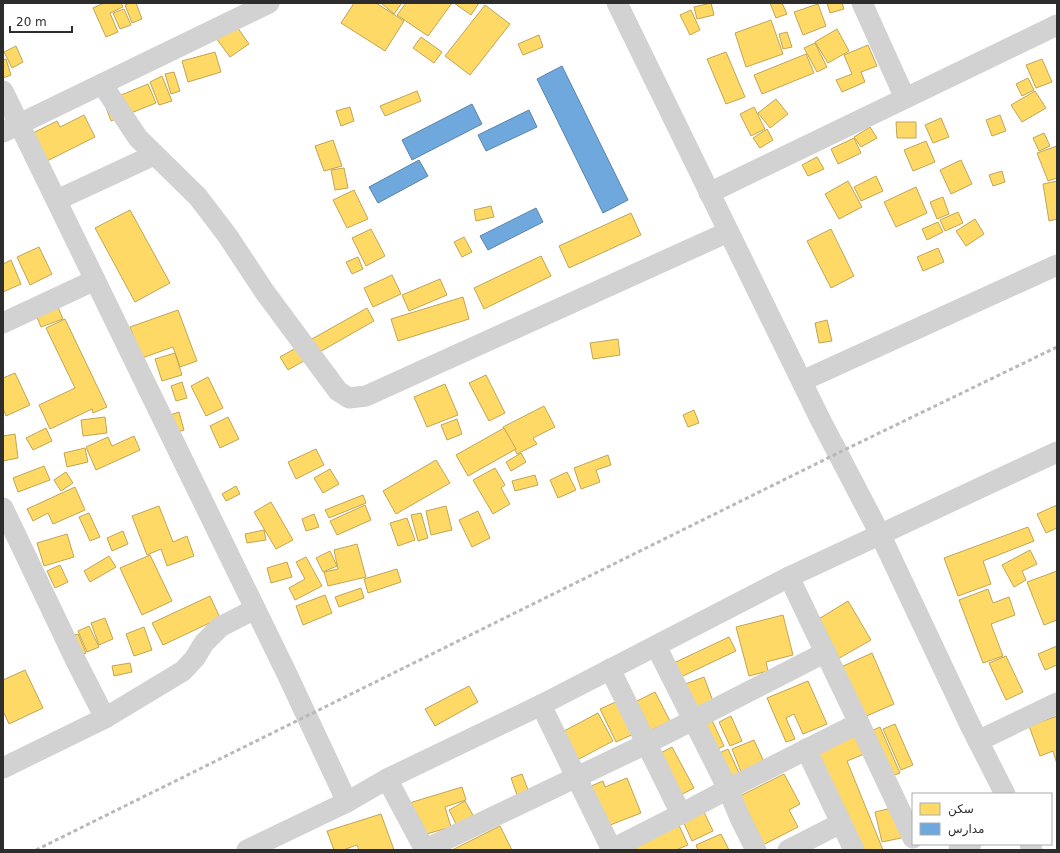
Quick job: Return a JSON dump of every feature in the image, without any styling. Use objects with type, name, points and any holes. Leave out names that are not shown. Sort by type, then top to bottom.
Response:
[{"type":"street","points":[[11,128],[269,3]]},
{"type":"street","points":[[617,3],[710,192],[728,232],[880,534],[978,741],[1004,793]]},
{"type":"street","points":[[862,3],[906,98]]},
{"type":"street","points":[[710,192],[1057,25]]},
{"type":"street","points":[[102,84],[138,138],[198,197],[227,235],[264,291],[338,392],[349,398],[366,396],[728,232]]},
{"type":"street","points":[[3,91],[11,128],[57,200],[347,802]]},
{"type":"street","points":[[57,200],[154,154]]},
{"type":"street","points":[[802,381],[1057,265]]},
{"type":"street","points":[[3,323],[95,280]]},
{"type":"street","points":[[247,850],[347,802],[387,779],[541,705],[610,668],[656,646],[789,577],[1057,452]]},
{"type":"street","points":[[3,508],[7,528],[105,718]]},
{"type":"street","points":[[789,577],[826,652],[912,836]]},
{"type":"street","points":[[3,768],[105,718],[183,671],[195,658],[204,643],[220,627],[255,609]]},
{"type":"street","points":[[656,646],[728,789],[756,850]]},
{"type":"street","points":[[387,779],[425,850],[648,744],[826,652]]},
{"type":"street","points":[[610,668],[681,814]]},
{"type":"street","points":[[978,741],[1057,703]]},
{"type":"street","points":[[541,705],[611,850],[859,723]]},
{"type":"street","points":[[806,749],[854,850]]},
{"type":"street","points":[[788,850],[841,823]]},
{"type":"street","points":[[958,850],[969,845]]},
{"type":"building: سكن","points":[[104,3],[121,3],[123,7],[110,13],[118,32],[106,37],[93,8]]},
{"type":"building: سكن","points":[[136,3],[142,19],[132,23],[125,5]]},
{"type":"building: سكن","points":[[354,3],[376,3],[404,21],[385,51],[341,23]]},
{"type":"building: سكن","points":[[381,3],[402,3],[394,14]]},
{"type":"building: سكن","points":[[406,3],[452,3],[428,36],[397,15]]},
{"type":"building: سكن","points":[[454,3],[479,3],[471,15]]},
{"type":"building: سكن","points":[[711,3],[714,15],[697,19],[694,7]]},
{"type":"building: سكن","points":[[770,3],[782,3],[787,14],[776,18]]},
{"type":"building: سكن","points":[[827,3],[842,3],[844,9],[830,13]]},
{"type":"building: سكن","points":[[818,4],[826,26],[803,35],[794,12]]},
{"type":"building: سكن","points":[[485,5],[510,24],[470,75],[445,56]]},
{"type":"building: سكن","points":[[124,9],[131,25],[120,29],[113,13]]},
{"type":"building: سكن","points":[[691,10],[700,30],[690,35],[680,15]]},
{"type":"building: سكن","points":[[771,20],[783,54],[746,67],[735,33]]},
{"type":"building: سكن","points":[[235,24],[249,44],[230,57],[216,38]]},
{"type":"building: سكن","points":[[837,29],[849,51],[828,63],[815,42]]},
{"type":"building: سكن","points":[[787,32],[792,47],[783,49],[779,34]]},
{"type":"building: سكن","points":[[539,35],[543,47],[523,55],[518,44]]},
{"type":"building: سكن","points":[[421,37],[442,52],[434,63],[413,48]]},
{"type":"building: سكن","points":[[815,43],[827,67],[817,72],[804,48]]},
{"type":"building: سكن","points":[[868,45],[877,66],[861,72],[865,82],[842,92],[836,80],[852,74],[844,55]]},
{"type":"building: سكن","points":[[16,46],[23,62],[12,68],[4,52]]},
{"type":"building: سكن","points":[[215,52],[221,72],[188,82],[182,61]]},
{"type":"building: سكن","points":[[726,52],[745,97],[726,104],[707,59]]},
{"type":"building: سكن","points":[[806,54],[814,73],[762,94],[754,75]]},
{"type":"building: سكن","points":[[6,59],[11,75],[3,78],[3,60]]},
{"type":"building: سكن","points":[[1042,59],[1052,82],[1036,88],[1026,65]]},
{"type":"building: سكن","points":[[174,72],[180,91],[171,94],[165,74]]},
{"type":"building: سكن","points":[[162,76],[172,101],[159,105],[150,82]]},
{"type":"building: سكن","points":[[1028,78],[1034,90],[1022,96],[1016,84]]},
{"type":"building: سكن","points":[[148,84],[156,103],[111,121],[104,102]]},
{"type":"building: سكن","points":[[417,91],[421,101],[385,116],[380,106]]},
{"type":"building: سكن","points":[[1035,91],[1046,108],[1022,122],[1011,105]]},
{"type":"building: سكن","points":[[776,99],[788,114],[770,128],[758,113]]},
{"type":"building: سكن","points":[[350,107],[354,121],[341,126],[336,111]]},
{"type":"building: سكن","points":[[754,107],[765,129],[751,136],[740,114]]},
{"type":"building: سكن","points":[[84,115],[95,137],[47,161],[33,133],[57,121],[60,127]]},
{"type":"building: سكن","points":[[1000,115],[1006,131],[992,136],[986,120]]},
{"type":"building: سكن","points":[[941,118],[949,137],[933,143],[925,125]]},
{"type":"building: سكن","points":[[896,122],[916,122],[916,138],[897,138]]},
{"type":"building: سكن","points":[[870,127],[877,138],[861,147],[854,137]]},
{"type":"building: سكن","points":[[767,129],[773,140],[760,148],[753,138]]},
{"type":"building: سكن","points":[[1044,133],[1050,146],[1039,151],[1033,138]]},
{"type":"building: سكن","points":[[854,138],[861,153],[838,164],[831,149]]},
{"type":"building: سكن","points":[[333,140],[342,166],[324,171],[315,146]]},
{"type":"building: سكن","points":[[926,141],[935,162],[913,171],[904,150]]},
{"type":"building: سكن","points":[[1057,146],[1057,178],[1048,181],[1037,153]]},
{"type":"building: سكن","points":[[817,157],[824,169],[808,176],[802,165]]},
{"type":"building: سكن","points":[[961,160],[972,184],[951,194],[940,170]]},
{"type":"building: سكن","points":[[344,168],[348,188],[335,190],[331,170]]},
{"type":"building: سكن","points":[[1002,171],[1005,182],[993,186],[989,175]]},
{"type":"building: سكن","points":[[876,176],[883,191],[861,201],[854,187]]},
{"type":"building: سكن","points":[[848,181],[862,207],[839,219],[825,194]]},
{"type":"building: سكن","points":[[1057,181],[1057,219],[1049,221],[1043,184]]},
{"type":"building: سكن","points":[[916,187],[927,213],[896,227],[884,202]]},
{"type":"building: سكن","points":[[354,190],[368,219],[347,228],[333,200]]},
{"type":"building: سكن","points":[[943,197],[949,214],[937,219],[930,202]]},
{"type":"building: سكن","points":[[491,206],[494,217],[476,221],[474,210]]},
{"type":"building: سكن","points":[[130,210],[170,283],[135,302],[95,228]]},
{"type":"building: سكن","points":[[958,212],[963,223],[945,231],[940,220]]},
{"type":"building: سكن","points":[[631,213],[641,235],[569,268],[559,246]]},
{"type":"building: سكن","points":[[975,219],[984,234],[966,246],[956,231]]},
{"type":"building: سكن","points":[[938,222],[943,232],[927,240],[922,229]]},
{"type":"building: سكن","points":[[371,229],[385,256],[366,266],[352,238]]},
{"type":"building: سكن","points":[[831,229],[854,276],[831,288],[807,241]]},
{"type":"building: سكن","points":[[464,237],[472,252],[462,257],[454,242]]},
{"type":"building: سكن","points":[[39,247],[52,274],[30,285],[17,257]]},
{"type":"building: سكن","points":[[938,248],[944,262],[923,271],[917,257]]},
{"type":"building: سكن","points":[[541,256],[551,276],[484,309],[474,288]]},
{"type":"building: سكن","points":[[358,257],[363,269],[352,274],[346,262]]},
{"type":"building: سكن","points":[[11,260],[21,284],[3,292],[3,264]]},
{"type":"building: سكن","points":[[392,275],[401,294],[373,307],[364,288]]},
{"type":"building: سكن","points":[[440,279],[447,295],[409,311],[402,295]]},
{"type":"building: سكن","points":[[463,297],[469,319],[398,341],[391,319]]},
{"type":"building: سكن","points":[[58,307],[63,319],[41,327],[36,315]]},
{"type":"building: سكن","points":[[367,308],[374,321],[288,370],[280,357]]},
{"type":"building: سكن","points":[[178,310],[197,361],[180,367],[173,347],[142,358],[130,327]]},
{"type":"building: سكن","points":[[65,319],[107,407],[93,413],[92,409],[50,429],[39,405],[75,388],[46,328]]},
{"type":"building: سكن","points":[[827,320],[832,341],[819,343],[815,323]]},
{"type":"building: سكن","points":[[618,339],[620,355],[593,359],[590,343]]},
{"type":"building: سكن","points":[[175,353],[182,375],[162,381],[155,359]]},
{"type":"building: سكن","points":[[15,373],[30,405],[6,416],[3,408],[3,378]]},
{"type":"building: سكن","points":[[486,375],[505,413],[489,421],[469,383]]},
{"type":"building: سكن","points":[[208,377],[223,408],[206,416],[191,386]]},
{"type":"building: سكن","points":[[182,382],[187,398],[176,401],[171,386]]},
{"type":"building: سكن","points":[[445,384],[458,415],[427,427],[414,397]]},
{"type":"building: سكن","points":[[544,406],[555,427],[533,438],[537,444],[517,454],[503,427]]},
{"type":"building: سكن","points":[[694,410],[699,423],[688,427],[683,415]]},
{"type":"building: سكن","points":[[179,412],[184,430],[175,433],[170,415]]},
{"type":"building: سكن","points":[[105,417],[107,433],[83,436],[81,420]]},
{"type":"building: سكن","points":[[228,417],[239,439],[220,448],[210,426]]},
{"type":"building: سكن","points":[[457,419],[462,434],[447,440],[441,425]]},
{"type":"building: سكن","points":[[46,428],[52,441],[33,450],[26,438]]},
{"type":"building: سكن","points":[[504,428],[516,449],[468,476],[456,455]]},
{"type":"building: سكن","points":[[15,434],[18,458],[3,461],[3,436]]},
{"type":"building: سكن","points":[[134,436],[140,450],[96,470],[86,447],[108,437],[112,446]]},
{"type":"building: سكن","points":[[85,448],[88,462],[67,467],[64,453]]},
{"type":"building: سكن","points":[[316,449],[324,465],[296,479],[288,462]]},
{"type":"building: سكن","points":[[521,453],[526,462],[511,471],[506,462]]},
{"type":"building: سكن","points":[[608,455],[611,465],[596,470],[600,482],[581,489],[574,468]]},
{"type":"building: سكن","points":[[436,460],[450,483],[396,514],[383,491]]},
{"type":"building: سكن","points":[[44,466],[50,480],[18,492],[13,478]]},
{"type":"building: سكن","points":[[495,468],[505,485],[501,488],[510,504],[493,514],[473,480]]},
{"type":"building: سكن","points":[[330,469],[339,484],[323,493],[314,478]]},
{"type":"building: سكن","points":[[66,472],[73,483],[61,491],[54,480]]},
{"type":"building: سكن","points":[[567,472],[576,490],[558,498],[550,480]]},
{"type":"building: سكن","points":[[535,475],[538,485],[515,491],[512,481]]},
{"type":"building: سكن","points":[[236,486],[240,494],[226,501],[222,494]]},
{"type":"building: سكن","points":[[75,487],[85,510],[53,524],[48,513],[33,521],[27,509]]},
{"type":"building: سكن","points":[[363,495],[366,503],[329,518],[325,510]]},
{"type":"building: سكن","points":[[271,502],[293,540],[276,549],[254,512]]},
{"type":"building: سكن","points":[[365,505],[371,520],[337,535],[330,521]]},
{"type":"building: سكن","points":[[1057,505],[1057,528],[1046,533],[1037,514]]},
{"type":"building: سكن","points":[[159,506],[173,542],[187,536],[194,556],[167,566],[161,549],[147,555],[132,516]]},
{"type":"building: سكن","points":[[446,506],[452,530],[431,535],[426,511]]},
{"type":"building: سكن","points":[[478,511],[490,538],[472,547],[459,520]]},
{"type":"building: سكن","points":[[89,513],[100,537],[90,541],[79,517]]},
{"type":"building: سكن","points":[[421,513],[428,538],[418,541],[411,515]]},
{"type":"building: سكن","points":[[314,514],[319,527],[306,531],[302,519]]},
{"type":"building: سكن","points":[[407,518],[415,540],[398,546],[390,523]]},
{"type":"building: سكن","points":[[1028,527],[1034,541],[983,561],[991,584],[958,596],[944,558]]},
{"type":"building: سكن","points":[[264,530],[266,540],[247,543],[245,534]]},
{"type":"building: سكن","points":[[123,531],[128,544],[112,551],[107,538]]},
{"type":"building: سكن","points":[[67,534],[74,557],[44,566],[37,543]]},
{"type":"building: سكن","points":[[357,544],[366,577],[328,586],[324,572],[338,569],[334,550]]},
{"type":"building: سكن","points":[[1030,550],[1037,564],[1022,571],[1026,580],[1014,587],[1002,565]]},
{"type":"building: سكن","points":[[330,551],[337,566],[323,572],[316,558]]},
{"type":"building: سكن","points":[[150,555],[172,601],[142,615],[120,568]]},
{"type":"building: سكن","points":[[109,556],[116,567],[90,582],[84,571]]},
{"type":"building: سكن","points":[[306,557],[322,586],[295,600],[289,588],[305,579],[296,562]]},
{"type":"building: سكن","points":[[287,562],[292,577],[271,583],[267,568]]},
{"type":"building: سكن","points":[[60,565],[68,582],[55,588],[47,571]]},
{"type":"building: سكن","points":[[397,569],[401,582],[368,593],[364,579]]},
{"type":"building: سكن","points":[[1057,571],[1057,620],[1044,625],[1027,582]]},
{"type":"building: سكن","points":[[361,588],[364,598],[339,607],[335,597]]},
{"type":"building: سكن","points":[[988,589],[993,603],[1009,597],[1015,615],[991,624],[1003,656],[983,663],[959,600]]},
{"type":"building: سكن","points":[[325,595],[332,613],[303,625],[296,606]]},
{"type":"building: سكن","points":[[210,596],[220,618],[163,645],[152,623]]},
{"type":"building: سكن","points":[[848,601],[871,640],[829,664],[817,620]]},
{"type":"building: سكن","points":[[783,615],[793,655],[766,662],[768,671],[749,676],[736,627]]},
{"type":"building: سكن","points":[[105,618],[113,639],[99,645],[91,623]]},
{"type":"building: سكن","points":[[89,626],[99,647],[87,652],[78,631]]},
{"type":"building: سكن","points":[[144,627],[152,650],[134,656],[126,634]]},
{"type":"building: سكن","points":[[78,634],[86,653],[75,657],[67,638]]},
{"type":"building: سكن","points":[[729,637],[736,651],[668,683],[661,669]]},
{"type":"building: سكن","points":[[1057,646],[1057,665],[1045,670],[1038,654]]},
{"type":"building: سكن","points":[[872,653],[894,704],[862,718],[839,668]]},
{"type":"building: سكن","points":[[1006,656],[1023,692],[1006,700],[989,663]]},
{"type":"building: سكن","points":[[130,663],[132,672],[114,676],[112,666]]},
{"type":"building: سكن","points":[[25,670],[43,708],[9,724],[3,711],[3,680]]},
{"type":"building: سكن","points":[[704,677],[714,704],[691,713],[680,686]]},
{"type":"building: سكن","points":[[808,681],[827,724],[803,734],[794,714],[786,718],[795,739],[786,742],[767,698]]},
{"type":"building: سكن","points":[[469,686],[478,702],[435,726],[425,709]]},
{"type":"building: سكن","points":[[655,692],[670,721],[643,734],[629,705]]},
{"type":"building: سكن","points":[[620,700],[636,733],[616,742],[600,709]]},
{"type":"building: سكن","points":[[598,713],[613,741],[564,767],[549,739]]},
{"type":"building: سكن","points":[[710,716],[724,746],[703,756],[689,726]]},
{"type":"building: سكن","points":[[731,716],[742,741],[730,746],[719,722]]},
{"type":"building: سكن","points":[[1057,716],[1057,764],[1053,751],[1040,756],[1029,726]]},
{"type":"building: سكن","points":[[895,724],[913,765],[901,770],[883,729]]},
{"type":"building: سكن","points":[[880,727],[900,773],[887,778],[867,733]]},
{"type":"building: سكن","points":[[857,731],[867,753],[847,761],[883,850],[846,850],[806,752]]},
{"type":"building: سكن","points":[[754,740],[764,762],[741,772],[732,749]]},
{"type":"building: سكن","points":[[672,747],[694,788],[673,799],[651,758]]},
{"type":"building: سكن","points":[[728,749],[740,775],[719,785],[707,759]]},
{"type":"building: سكن","points":[[522,774],[528,790],[517,795],[511,778]]},
{"type":"building: سكن","points":[[784,774],[800,804],[789,810],[798,827],[753,850],[728,802]]},
{"type":"building: سكن","points":[[627,778],[641,813],[600,829],[584,789],[603,781],[605,787]]},
{"type":"building: سكن","points":[[462,787],[466,800],[445,807],[451,827],[416,837],[406,804]]},
{"type":"building: سكن","points":[[465,801],[474,817],[457,826],[449,810]]},
{"type":"building: سكن","points":[[900,806],[906,837],[882,842],[875,812]]},
{"type":"building: سكن","points":[[703,810],[713,831],[692,841],[682,819]]},
{"type":"building: سكن","points":[[381,814],[394,850],[359,850],[357,845],[343,850],[334,850],[327,831]]},
{"type":"building: سكن","points":[[678,823],[688,845],[676,850],[636,850],[633,843]]},
{"type":"building: سكن","points":[[500,826],[512,850],[452,850]]},
{"type":"building: سكن","points":[[721,834],[729,850],[698,850],[696,845]]},
{"type":"building: مدارس","points":[[562,66],[628,200],[603,213],[537,79]]},
{"type":"building: مدارس","points":[[472,104],[482,124],[412,160],[402,140]]},
{"type":"building: مدارس","points":[[529,110],[537,127],[486,151],[478,135]]},
{"type":"building: مدارس","points":[[419,160],[428,176],[378,203],[369,187]]},
{"type":"building: مدارس","points":[[536,208],[543,222],[488,250],[480,236]]},
{"type":"railway","points":[[36,850],[838,453],[1057,347]]}]
